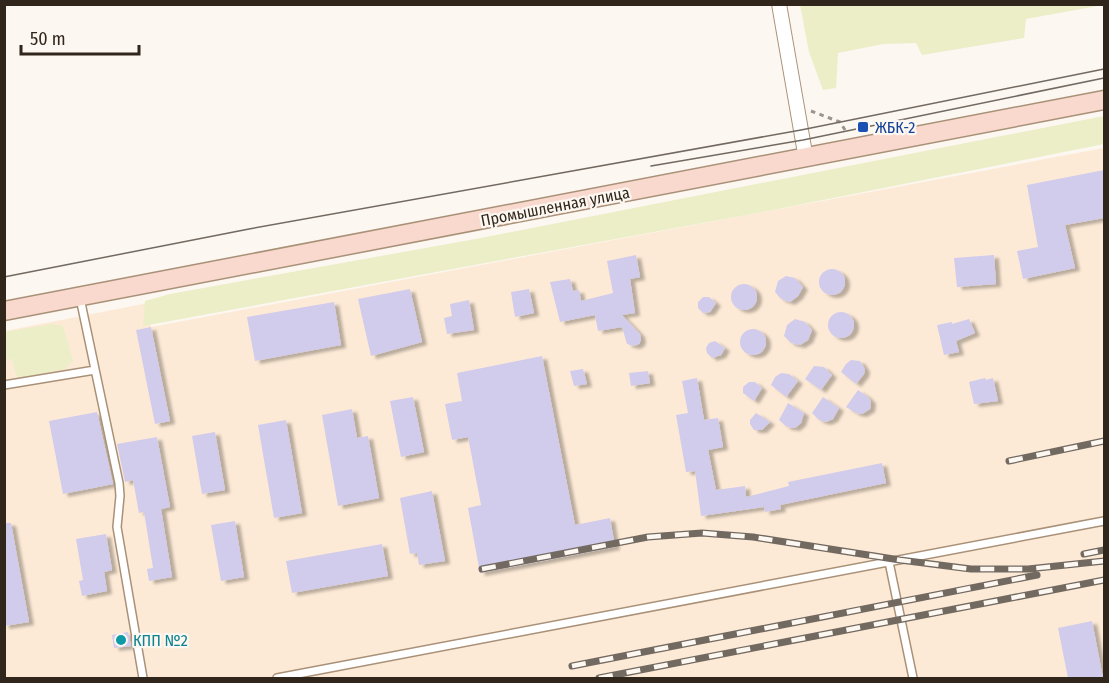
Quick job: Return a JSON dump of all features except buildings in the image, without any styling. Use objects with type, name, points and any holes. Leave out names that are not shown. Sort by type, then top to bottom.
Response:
[{"type":"street","points":[[779,4],[806,159]]},
{"type":"street","name":"Промышленная улица","points":[[4,311],[806,159],[1104,100]]},
{"type":"lane","points":[[80,297],[119,483],[117,527],[143,678]]},
{"type":"lane","points":[[4,385],[95,370]]},
{"type":"lane","points":[[277,678],[1104,521]]},
{"type":"lane","points":[[889,562],[913,678]]},
{"type":"path","points":[[797,107],[840,122],[848,135]]},
{"type":"shaded area","points":[[1104,148],[1104,678],[5,678],[5,331],[148,303],[151,327]]},
{"type":"green space","points":[[800,4],[1103,5],[1026,19],[1024,38],[922,55],[916,43],[883,44],[838,53],[836,88],[823,90],[809,52]]},
{"type":"green space","points":[[1104,116],[1104,144],[773,210],[143,326],[145,301],[170,294],[481,238]]},
{"type":"green space","points":[[52,324],[63,326],[73,361],[65,369],[20,378],[16,375],[12,359],[5,360],[5,332]]},
{"type":"tram line","points":[[4,277],[249,229],[801,130],[1104,69]]},
{"type":"tram line","points":[[651,166],[803,140],[1104,78]]},
{"type":"railway","points":[[1009,461],[1104,441]]},
{"type":"railway","points":[[482,569],[648,537],[702,533],[753,537],[971,569],[1028,569],[1104,561]]},
{"type":"railway","points":[[1084,554],[1104,550]]},
{"type":"railway","points":[[572,666],[1037,575]]},
{"type":"railway","points":[[599,678],[1104,580]]},
{"type":"place","name":"ЖБК-2","points":[[863,127]]},
{"type":"place","name":"КПП №2","points":[[121,640]]}]
